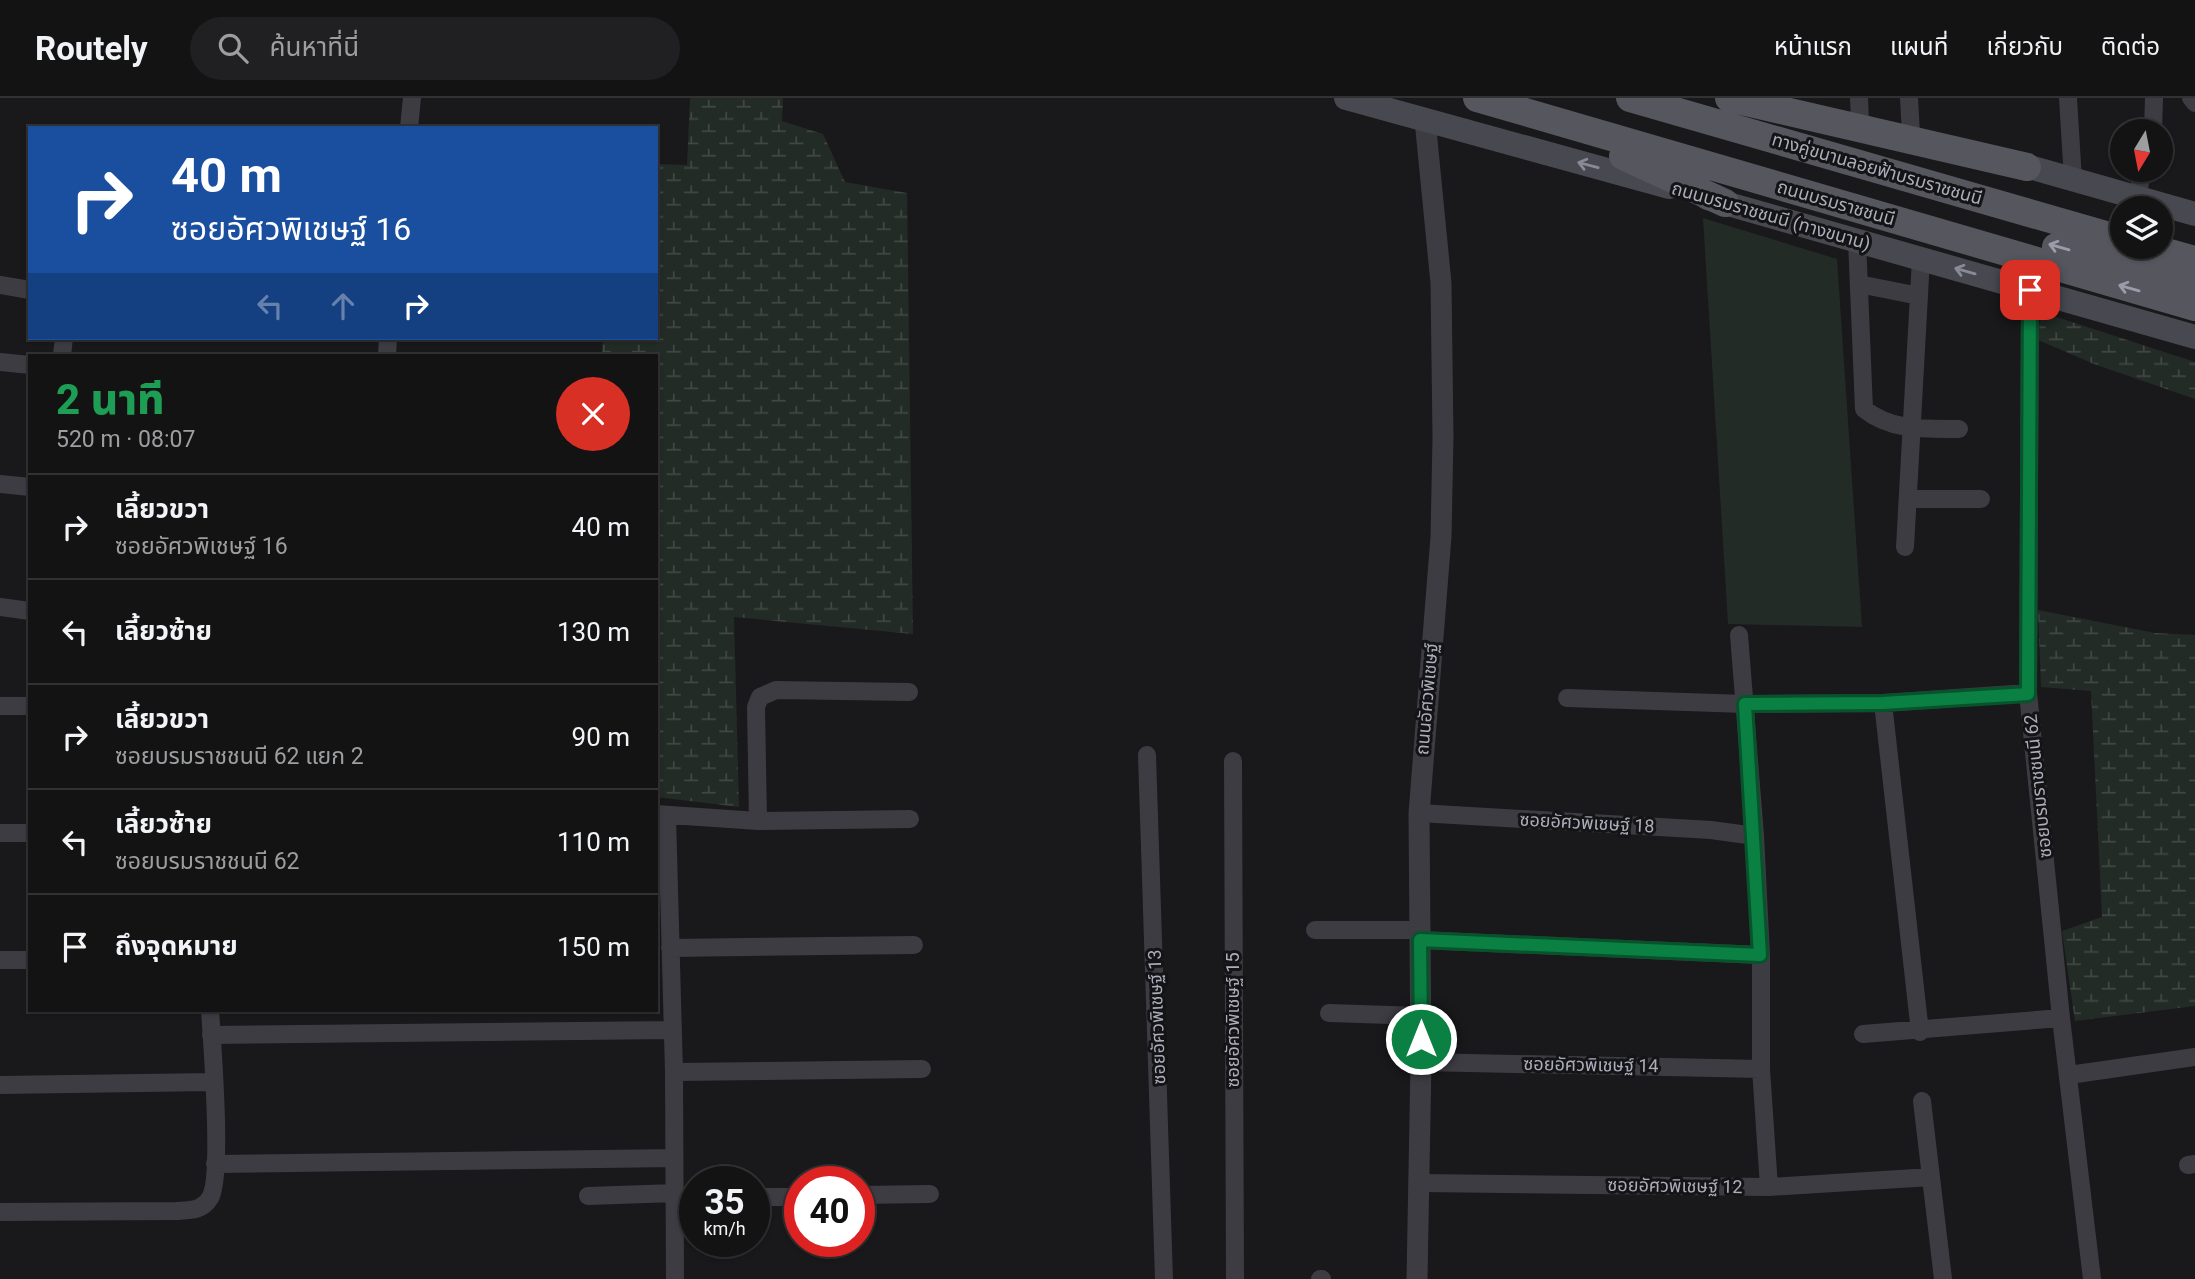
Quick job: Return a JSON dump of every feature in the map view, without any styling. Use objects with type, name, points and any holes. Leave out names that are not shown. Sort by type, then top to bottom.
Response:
[{"type":"main road","name":"ถนนบรมราชชนนี (ทางขนาน)","points":[[1346,98],[2195,337]]},
{"type":"main road","name":"ถนนบรมราชชนนี","points":[[1477,98],[1533,106],[2195,307]]},
{"type":"main road","name":"ทางคู่ขนานลอยฟ้าบรมราชชนนี","points":[[1630,98],[2110,236]]},
{"type":"main road","points":[[1664,98],[2110,226]]},
{"type":"main road","points":[[1729,98],[2027,167]]},
{"type":"main road","points":[[1785,98],[1860,109],[1911,134],[2132,196]]},
{"type":"main road","points":[[1533,106],[1725,203]]},
{"type":"main road","name":"ทางคู่ขนานลอยฟ้าบรมราชชนนี","points":[[1533,106],[2195,286]]},
{"type":"main road","points":[[2173,208],[2195,214]]},
{"type":"main road","points":[[2173,245],[2195,251]]},
{"type":"main road","points":[[2173,254],[2195,260]]},
{"type":"street","points":[[410,126],[412,98]]},
{"type":"street","points":[[1909,98],[1911,134]]},
{"type":"street","points":[[2068,98],[2073,180]]},
{"type":"street","points":[[2153,119],[2154,98]]},
{"type":"street","points":[[2191,98],[2195,103]]},
{"type":"street","name":"ถนนอัศวพิเชษฐ์","points":[[1417,1279],[1421,1062],[1419,813],[1441,537],[1443,437],[1441,283],[1425,120]]},
{"type":"street","points":[[1857,240],[1864,409],[1872,415],[1911,429],[1959,429]]},
{"type":"street","points":[[1905,547],[1921,259]]},
{"type":"street","points":[[1858,284],[1919,296]]},
{"type":"street","points":[[0,285],[28,290]]},
{"type":"street","name":"ซอยบรมราชชนนี 62","points":[[2030,290],[2028,694],[2091,1279]]},
{"type":"street","points":[[0,362],[28,365]]},
{"type":"street","points":[[0,484],[28,487]]},
{"type":"street","points":[[1908,499],[1981,499]]},
{"type":"street","points":[[0,607],[28,611]]},
{"type":"street","points":[[1740,635],[1755,836],[1760,955],[1760,1069],[1769,1187]]},
{"type":"street","points":[[758,821],[756,707],[760,697],[776,690],[908,692]]},
{"type":"street","points":[[1567,698],[1745,704],[1883,703],[2028,694]]},
{"type":"street","points":[[1883,703],[1920,1032]]},
{"type":"street","points":[[0,706],[28,706]]},
{"type":"street","name":"ซอยอัศวพิเชษฐ์ 13","points":[[1147,755],[1164,1279]]},
{"type":"street","name":"ซอยอัศวพิเชษฐ์ 15","points":[[1233,761],[1235,1279]]},
{"type":"street","name":"ซอยอัศวพิเชษฐ์ 18","points":[[1419,813],[1711,830],[1755,836]]},
{"type":"street","points":[[675,1279],[674,1072],[670,948],[662,906],[662,815],[758,821],[910,819]]},
{"type":"street","points":[[0,833],[28,833]]},
{"type":"street","points":[[1315,930],[1760,955]]},
{"type":"street","points":[[670,948],[914,945]]},
{"type":"street","points":[[0,960],[28,960]]},
{"type":"street","points":[[0,1212],[195,1210],[205,1204],[212,1195],[215,1164],[210,1012]]},
{"type":"street","points":[[1329,1013],[1421,1016]]},
{"type":"street","points":[[1863,1034],[1920,1032],[2061,1018]]},
{"type":"street","points":[[211,1035],[672,1030]]},
{"type":"street","points":[[2069,1076],[2195,1057]]},
{"type":"street","name":"ซอยอัศวพิเชษฐ์ 14","points":[[1421,1062],[1760,1069]]},
{"type":"street","points":[[674,1072],[922,1069]]},
{"type":"street","points":[[0,1085],[212,1082]]},
{"type":"street","points":[[1922,1101],[1943,1279]]},
{"type":"street","points":[[215,1164],[674,1158]]},
{"type":"street","name":"ซอยอัศวพิเชษฐ์ 12","points":[[1419,1183],[1769,1187],[1931,1177]]},
{"type":"street","points":[[875,1195],[930,1194]]},
{"type":"street","points":[[588,1196],[679,1196]]},
{"type":"green space","points":[[690,98],[783,98],[782,121],[823,134],[845,182],[907,193],[913,634],[734,617],[739,807],[658,797],[658,354],[602,354],[603,340],[658,340],[658,164],[687,165]]},
{"type":"green space","points":[[1703,218],[1837,259],[1862,627],[1728,624]]},
{"type":"green space","points":[[2041,312],[2195,362],[2195,399],[2094,364],[2038,340]]},
{"type":"green space","points":[[2038,610],[2155,633],[2195,635],[2195,1006],[2075,1021],[2062,931],[2102,917],[2091,691],[2041,687]]},
{"type":"route","points":[[1421,1039],[1420,940],[1760,955],[1755,836],[1745,704],[1883,703],[2028,694],[2030,290]]}]
